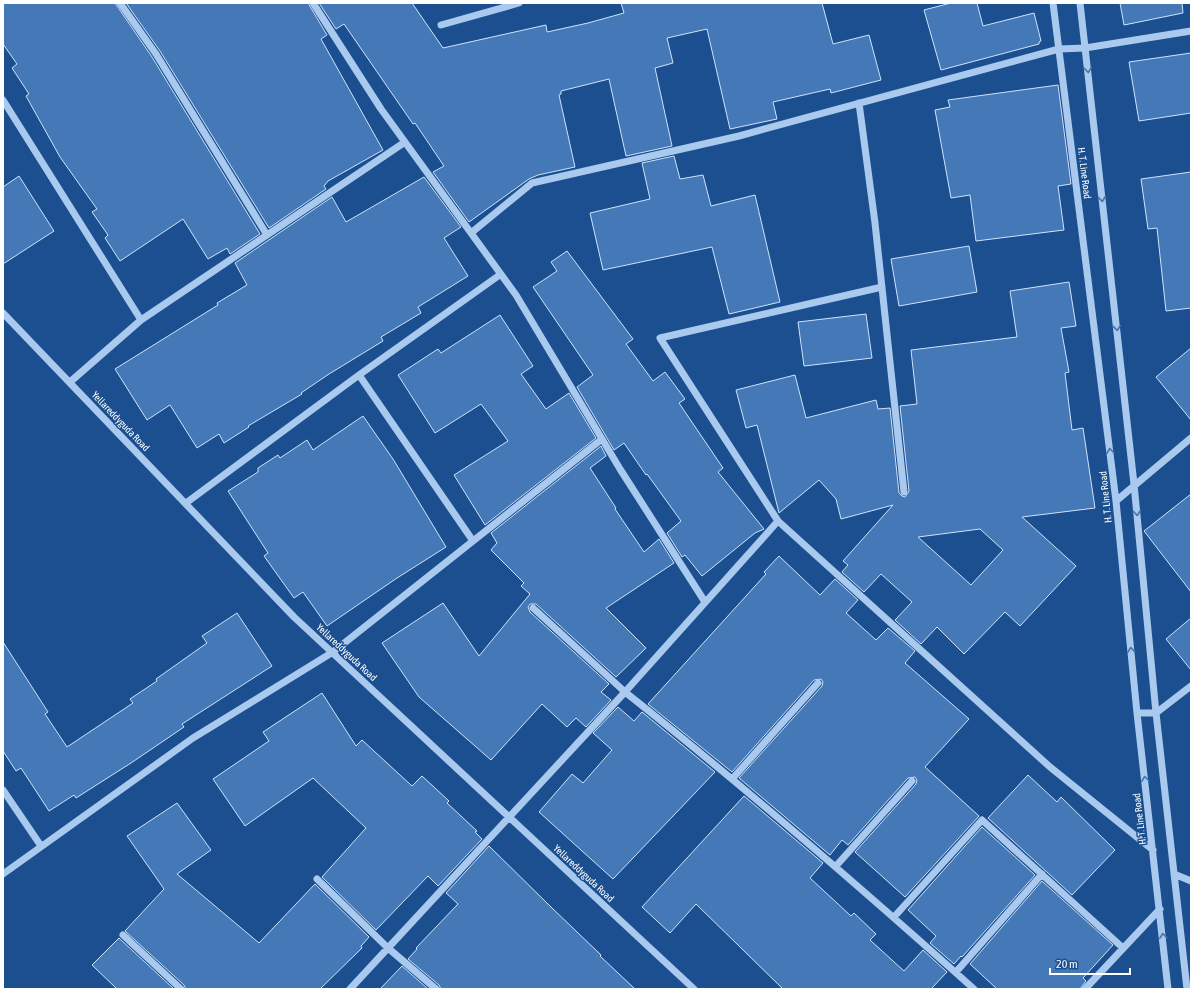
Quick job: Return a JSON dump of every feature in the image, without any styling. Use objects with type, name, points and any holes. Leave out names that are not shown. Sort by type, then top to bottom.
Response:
[{"type":"street","points":[[120,3],[156,54],[267,235]]},
{"type":"street","points":[[313,3],[381,109],[516,295],[602,438],[705,602]]},
{"type":"street","points":[[442,25],[519,3]]},
{"type":"street","name":"H. T. Line Road","points":[[1053,3],[1116,500],[1137,713],[1168,989]]},
{"type":"street","name":"H. T. Line Road","points":[[1080,3],[1134,484],[1156,712],[1187,989]]},
{"type":"street","points":[[471,233],[532,183],[739,136],[1060,50],[1085,48],[1191,31]]},
{"type":"street","points":[[3,100],[141,320]]},
{"type":"street","points":[[859,103],[882,287],[904,492]]},
{"type":"street","points":[[70,382],[141,320],[405,142]]},
{"type":"street","points":[[186,503],[359,375],[501,274]]},
{"type":"street","points":[[882,287],[660,338],[778,521],[1050,767],[1153,850]]},
{"type":"street","name":"Yellareddyguda Road","points":[[3,313],[294,617],[694,989]]},
{"type":"street","points":[[359,375],[473,541]]},
{"type":"street","points":[[3,874],[193,738],[333,652],[602,438]]},
{"type":"street","points":[[1116,500],[1191,438]]},
{"type":"street","points":[[350,989],[508,816],[625,692],[778,521]]},
{"type":"street","points":[[533,608],[625,692],[732,778],[836,866],[974,989]]},
{"type":"street","points":[[732,778],[818,683]]},
{"type":"street","points":[[1137,713],[1156,712],[1191,686]]},
{"type":"street","points":[[836,866],[912,781]]},
{"type":"street","points":[[3,790],[41,846]]},
{"type":"street","points":[[894,917],[982,820],[1123,948]]},
{"type":"street","points":[[956,972],[1042,874]]},
{"type":"street","points":[[1174,874],[1191,881]]},
{"type":"street","points":[[317,879],[388,948],[436,989]]},
{"type":"street","points":[[1085,989],[1160,909]]},
{"type":"street","points":[[123,935],[181,989]]},
{"type":"building","points":[[3,3],[115,3],[152,57],[260,234],[230,254],[227,248],[208,259],[183,219],[120,261],[105,238],[108,235],[92,212],[97,209],[60,157],[26,96],[29,94],[12,68],[17,64],[3,44]]},
{"type":"building","points":[[126,3],[308,3],[327,35],[321,39],[383,150],[328,181],[324,186],[326,189],[269,228],[160,51]]},
{"type":"building","points":[[319,3],[412,3],[443,48],[546,25],[547,32],[588,23],[624,13],[621,3],[822,3],[833,44],[869,35],[881,80],[831,93],[830,89],[773,102],[777,119],[730,129],[707,29],[667,38],[673,63],[655,68],[672,146],[626,156],[609,79],[561,91],[561,94],[559,95],[575,167],[538,175],[529,179],[469,222],[433,172],[444,166],[415,123],[413,124],[344,24],[336,29]]},
{"type":"building","points":[[951,3],[977,3],[983,26],[1034,13],[1041,41],[1039,44],[941,70],[924,10]]},
{"type":"building","points":[[1120,3],[1182,3],[1183,13],[1124,25]]},
{"type":"building","points":[[1191,53],[1191,113],[1139,121],[1129,62]]},
{"type":"building","points":[[1058,85],[1071,184],[1058,186],[1064,230],[976,241],[970,195],[951,198],[935,110],[950,107],[948,100]]},
{"type":"building","points":[[674,156],[680,179],[703,175],[711,206],[755,195],[780,302],[729,314],[712,247],[603,270],[590,213],[650,199],[642,163]]},
{"type":"building","points":[[1191,172],[1191,308],[1166,311],[1157,228],[1148,229],[1141,179]]},
{"type":"building","points":[[19,176],[54,231],[3,264],[3,187]]},
{"type":"building","points":[[424,177],[461,227],[444,238],[468,276],[418,307],[421,313],[381,337],[383,341],[329,374],[301,393],[302,394],[248,426],[249,427],[224,443],[219,434],[197,448],[170,405],[147,420],[115,369],[218,305],[217,303],[247,285],[235,263],[332,197],[346,222]]},
{"type":"building","points":[[969,246],[977,292],[899,306],[891,259]]},
{"type":"building","points":[[567,251],[633,339],[626,344],[653,381],[665,372],[685,399],[679,403],[723,468],[718,472],[764,529],[755,533],[702,576],[685,555],[682,557],[667,533],[681,521],[624,443],[614,450],[577,387],[593,375],[533,287],[557,271],[551,262]]},
{"type":"building","points":[[1069,282],[1076,326],[1061,328],[1069,372],[1065,373],[1072,430],[1083,428],[1095,508],[1022,517],[1076,566],[1020,626],[1005,612],[964,654],[937,627],[921,644],[895,620],[912,602],[881,574],[864,592],[842,572],[848,565],[843,561],[893,505],[841,519],[836,499],[819,480],[779,513],[757,425],[746,428],[736,390],[795,375],[806,418],[876,400],[878,409],[890,408],[899,493],[905,497],[909,491],[900,406],[917,404],[911,350],[1017,337],[1010,291]],"holes":[[[980,529],[1003,550],[971,585],[918,537]]]},
{"type":"building","points":[[866,314],[872,358],[804,366],[798,322]]},
{"type":"building","points":[[500,315],[533,366],[521,374],[546,409],[569,393],[596,438],[485,525],[454,475],[508,441],[481,404],[435,433],[398,375],[438,349],[441,353]]},
{"type":"building","points":[[1191,348],[1191,420],[1156,377]]},
{"type":"building","points":[[363,416],[393,459],[446,547],[397,578],[327,626],[303,592],[294,598],[264,556],[268,553],[228,491],[258,472],[258,468],[278,455],[280,458],[307,440],[313,450]]},
{"type":"building","points":[[601,446],[606,456],[590,468],[616,508],[615,509],[644,552],[659,539],[674,563],[606,608],[646,648],[616,677],[536,604],[530,604],[528,607],[530,612],[609,684],[601,692],[611,700],[586,727],[576,718],[567,727],[542,704],[491,760],[419,697],[382,643],[443,603],[479,656],[530,594],[521,586],[524,583],[491,550],[497,543],[491,533]]},
{"type":"building","points":[[1191,494],[1191,592],[1144,531]]},
{"type":"building","points":[[779,556],[820,595],[835,579],[858,600],[846,613],[876,640],[888,628],[915,651],[905,663],[969,719],[925,767],[979,816],[905,897],[855,852],[916,784],[917,780],[915,777],[908,778],[848,845],[842,840],[830,855],[739,778],[822,686],[823,682],[821,679],[814,680],[732,772],[648,704],[766,574],[764,572]]},
{"type":"building","points":[[237,613],[272,666],[182,724],[184,727],[131,763],[76,798],[74,795],[49,811],[21,768],[16,771],[3,751],[3,642],[48,712],[45,714],[67,747],[133,703],[130,699],[157,681],[156,679],[207,643],[202,636]]},
{"type":"building","points":[[1191,618],[1191,670],[1166,639]]},
{"type":"building","points":[[322,693],[356,746],[362,740],[412,786],[422,776],[449,801],[447,803],[477,831],[475,832],[482,839],[438,886],[428,876],[376,930],[322,877],[366,828],[313,778],[245,826],[213,779],[269,741],[263,732]]},
{"type":"building","points":[[618,707],[634,721],[642,712],[715,772],[613,879],[539,812],[572,774],[583,783],[612,750],[593,733]]},
{"type":"building","points":[[1028,775],[1057,802],[1061,797],[1115,850],[1072,895],[988,818]]},
{"type":"building","points":[[744,796],[823,863],[810,878],[851,916],[854,913],[876,934],[870,940],[904,971],[923,950],[947,972],[931,989],[783,989],[696,904],[670,933],[642,907]]},
{"type":"building","points":[[177,803],[211,850],[177,874],[259,943],[315,884],[369,937],[361,946],[362,948],[320,989],[186,989],[184,985],[125,931],[164,889],[127,836]]},
{"type":"building","points":[[982,827],[1035,875],[962,957],[961,956],[954,964],[930,943],[936,936],[908,910]]},
{"type":"building","points":[[489,846],[635,989],[441,989],[439,985],[408,959],[417,949],[416,948],[458,904],[446,893]]},
{"type":"building","points":[[1042,881],[1113,945],[1083,978],[1086,981],[1080,989],[997,989],[970,964]]},
{"type":"building","points":[[119,938],[174,989],[117,989],[92,965]]},
{"type":"building","points":[[402,966],[428,989],[380,989]]}]
